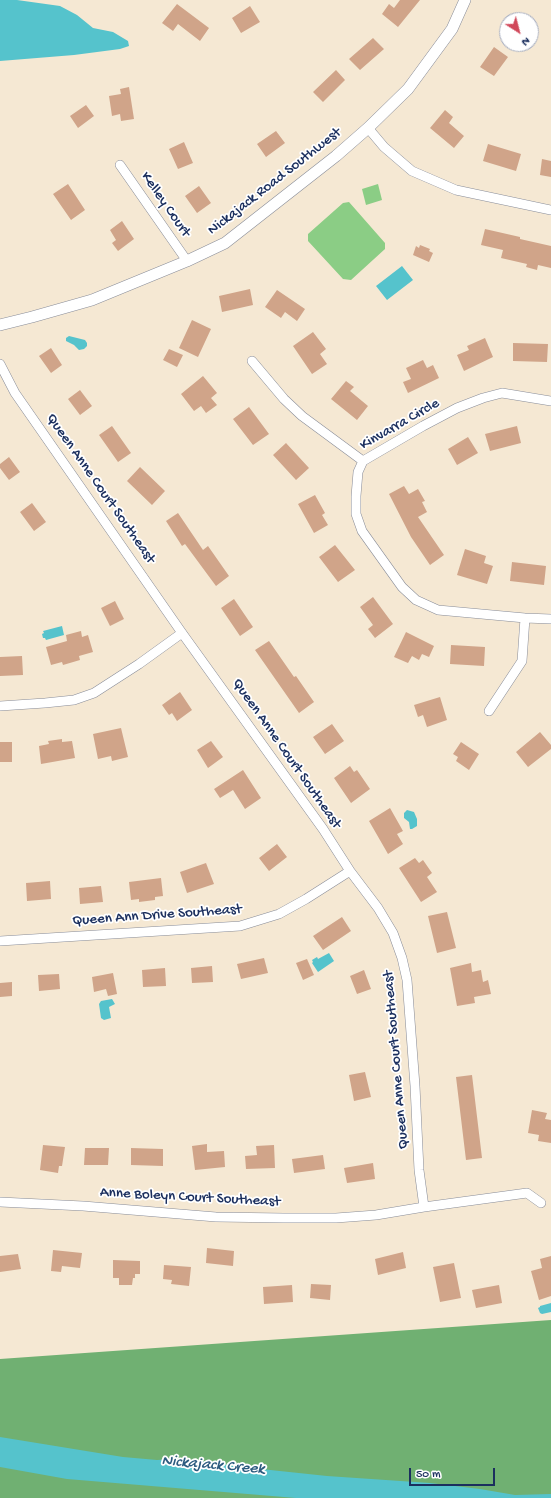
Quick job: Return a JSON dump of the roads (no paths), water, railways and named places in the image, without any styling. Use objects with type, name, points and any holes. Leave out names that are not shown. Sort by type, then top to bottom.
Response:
[{"type":"street","name":"Nickajack Road Southwest","points":[[0,325],[92,300],[187,262],[225,243],[336,156],[368,128],[412,84],[452,30],[465,0]]},
{"type":"street","points":[[368,128],[390,152],[412,171],[456,190],[551,210]]},
{"type":"street","name":"Kelley Court","points":[[120,165],[187,262]]},
{"type":"street","points":[[252,361],[284,399],[302,416],[363,461]]},
{"type":"street","name":"Queen Anne Court Southeast","points":[[0,364],[15,393],[182,633],[323,829],[350,870],[378,908],[393,933],[408,980],[419,1170],[424,1207]]},
{"type":"street","name":"Kinvarra Circle","points":[[551,401],[502,393],[483,398],[457,408],[363,461],[358,472],[356,496],[356,514],[362,531],[402,587],[416,600],[438,610],[551,619]]},
{"type":"street","points":[[489,711],[522,661],[525,618]]},
{"type":"street","points":[[0,706],[74,700],[94,693],[139,664],[182,633]]},
{"type":"street","name":"Queen Ann Drive Southeast","points":[[0,941],[240,926],[279,914],[306,899],[350,870]]},
{"type":"street","name":"Anne Boleyn Court Southeast","points":[[0,1202],[83,1206],[216,1217],[284,1218],[336,1218],[376,1215],[527,1193],[541,1203]]},
{"type":"water","points":[[0,0],[17,0],[60,6],[77,15],[93,28],[113,32],[128,41],[129,46],[120,49],[74,55],[0,61]]},
{"type":"water","points":[[402,266],[413,280],[387,300],[376,286]]},
{"type":"water","points":[[69,336],[85,340],[87,346],[84,349],[79,350],[74,345],[66,341],[66,338]]},
{"type":"water","points":[[62,626],[64,635],[46,640],[43,638],[43,631]]},
{"type":"water","points":[[407,810],[414,812],[417,819],[417,826],[412,829],[410,829],[409,822],[404,818],[404,813]]},
{"type":"water","points":[[329,953],[334,961],[318,972],[312,963],[312,960],[317,957],[318,959]]},
{"type":"water","points":[[112,999],[115,1004],[109,1007],[111,1018],[104,1020],[101,1018],[99,1004],[101,1001]]},
{"type":"water","points":[[551,1303],[551,1312],[540,1313],[538,1308],[540,1306]]},
{"type":"water","name":"Nickajack Creek","points":[[0,1437],[123,1457],[157,1460],[174,1459],[327,1476],[430,1483],[515,1495],[551,1494],[551,1498],[296,1498],[67,1479],[0,1467]]}]
